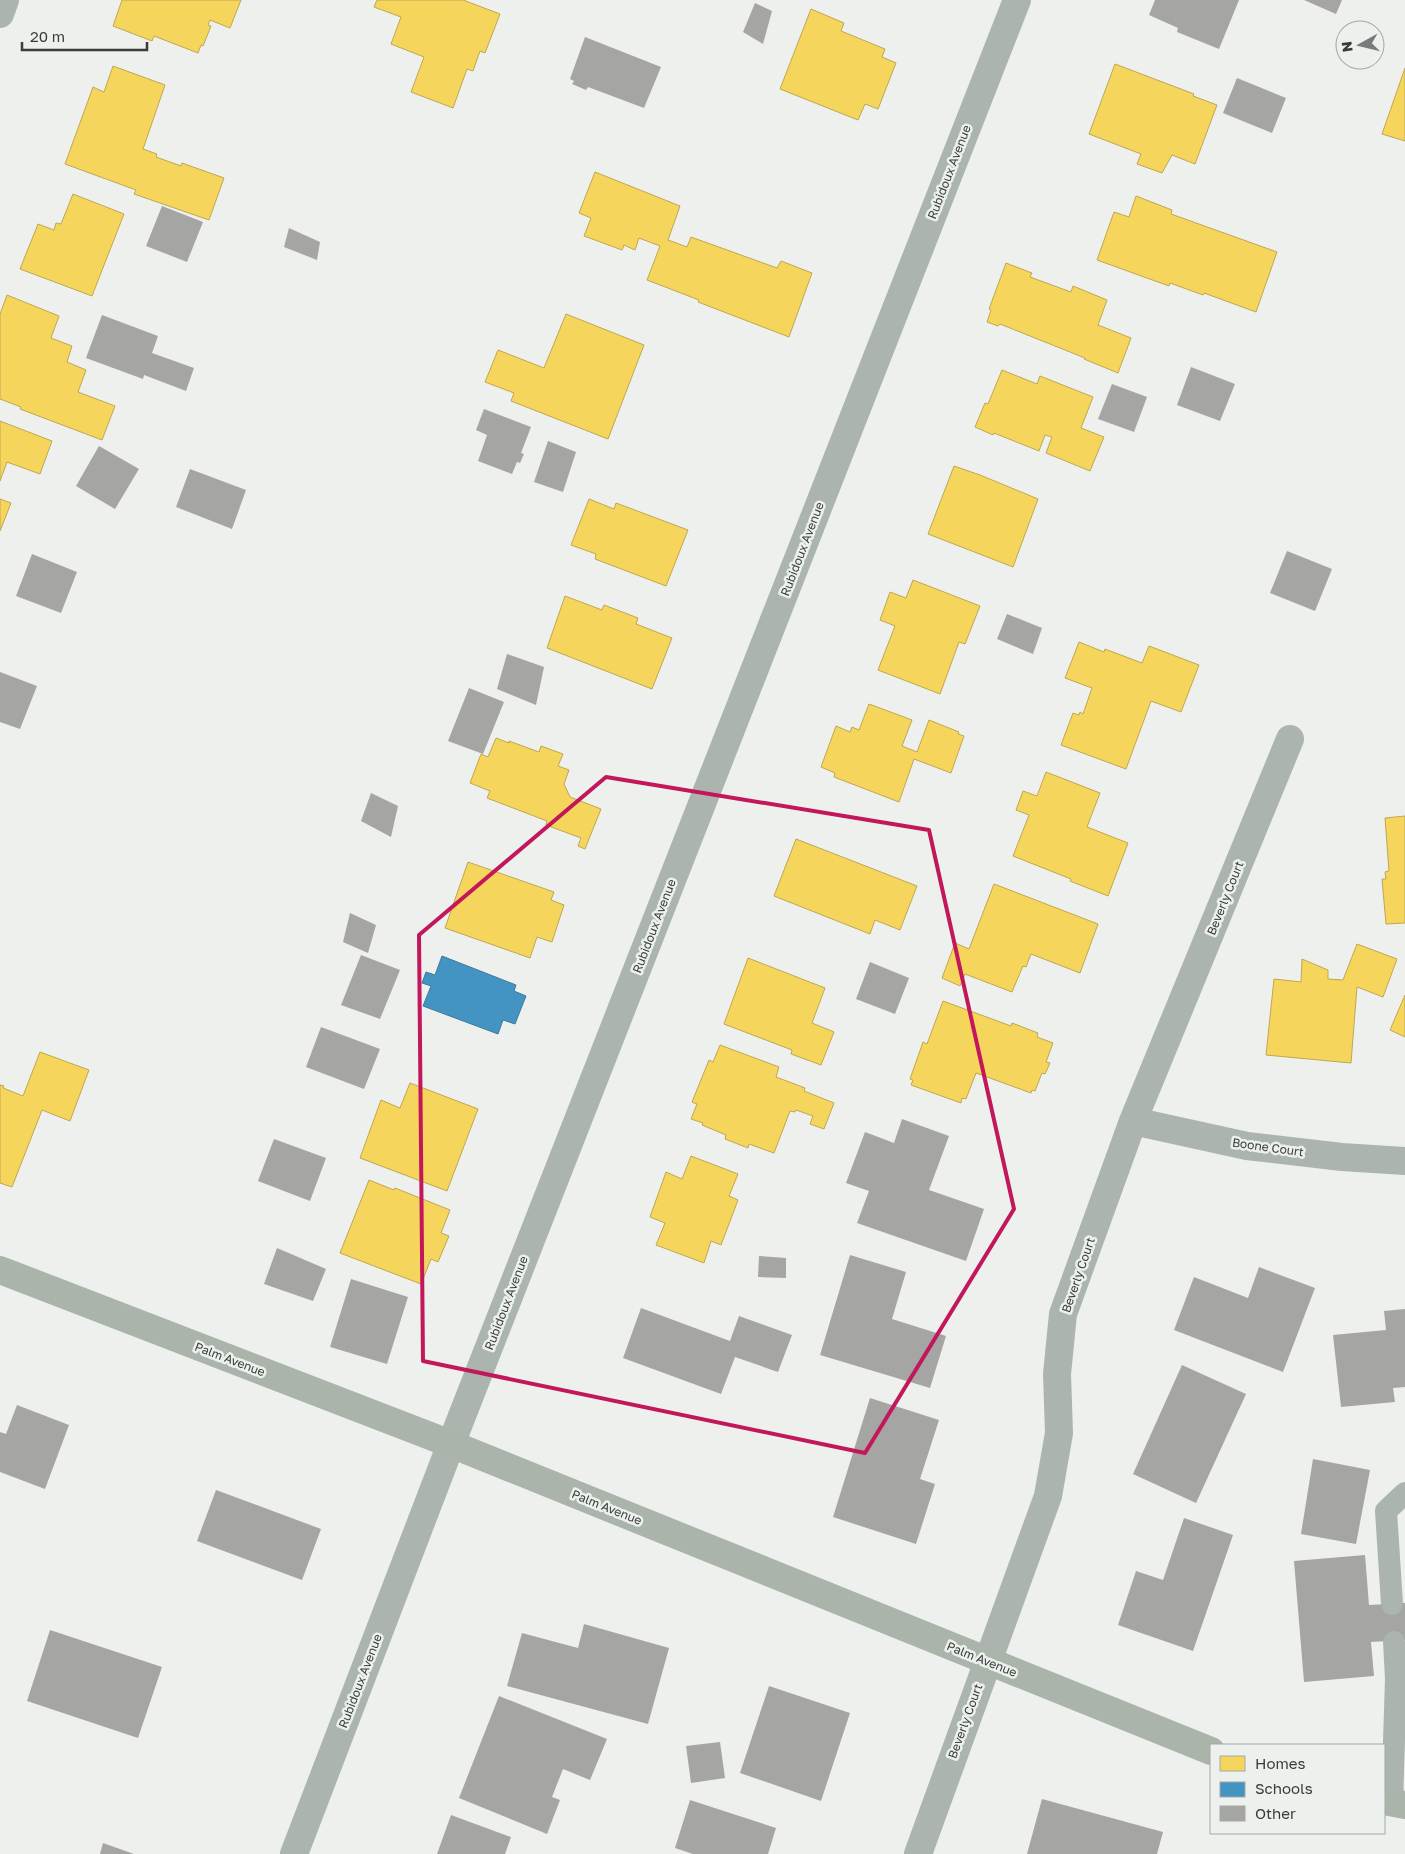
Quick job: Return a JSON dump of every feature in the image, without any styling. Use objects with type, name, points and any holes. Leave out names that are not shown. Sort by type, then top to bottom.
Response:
[{"type":"street","points":[[0,14],[6,0]]},
{"type":"street","name":"Rubidoux Avenue","points":[[294,1854],[450,1444],[1017,0]]},
{"type":"street","name":"Beverly Court","points":[[918,1854],[1048,1496],[1059,1433],[1057,1374],[1063,1314],[1133,1121],[1290,739]]},
{"type":"street","name":"Boone Court","points":[[1133,1121],[1247,1146],[1342,1157],[1405,1161]]},
{"type":"street","name":"Palm Avenue","points":[[0,1270],[450,1444],[1210,1751]]},
{"type":"lane","points":[[1392,1604],[1386,1511],[1405,1493]]},
{"type":"lane","points":[[1393,1803],[1396,1679],[1394,1642]]},
{"type":"highlighted area","points":[[606,777],[929,830],[1014,1209],[865,1453],[423,1361],[419,935]]},
{"type":"building: Homes","points":[[122,0],[241,0],[230,28],[210,20],[208,25],[211,26],[198,53],[154,36],[152,41],[113,26]]},
{"type":"building: Homes","points":[[377,0],[463,0],[500,14],[485,53],[480,51],[473,71],[467,69],[453,108],[411,92],[424,57],[391,44],[401,17],[374,7]]},
{"type":"building: Homes","points":[[811,9],[844,23],[841,31],[885,49],[882,57],[896,63],[878,109],[865,104],[858,120],[780,89]]},
{"type":"building: Homes","points":[[1115,64],[1194,94],[1193,96],[1217,105],[1195,164],[1172,155],[1162,173],[1137,164],[1141,154],[1089,134]]},
{"type":"building: Homes","points":[[113,66],[165,85],[143,149],[157,154],[156,157],[181,166],[182,163],[224,178],[209,220],[134,194],[136,190],[65,164],[93,87],[104,92]]},
{"type":"building: Homes","points":[[1405,68],[1405,141],[1382,134]]},
{"type":"building: Homes","points":[[595,172],[680,206],[668,240],[687,247],[691,237],[777,268],[781,261],[812,273],[789,337],[647,280],[660,246],[639,238],[635,250],[624,245],[622,250],[584,236],[591,218],[579,213]]},
{"type":"building: Homes","points":[[73,194],[124,214],[92,296],[20,269],[38,224],[54,230],[56,223],[61,224]]},
{"type":"building: Homes","points":[[1136,196],[1172,210],[1171,214],[1277,252],[1256,312],[1204,293],[1203,295],[1170,283],[1169,286],[1097,260],[1114,212],[1129,217]]},
{"type":"building: Homes","points":[[1006,263],[1032,273],[1030,277],[1071,292],[1073,286],[1107,300],[1098,325],[1131,338],[1118,373],[1000,324],[998,326],[987,322],[991,310],[989,309]]},
{"type":"building: Homes","points":[[7,295],[59,316],[51,338],[72,346],[67,362],[86,370],[78,392],[115,406],[102,440],[20,409],[21,407],[0,399],[0,314]]},
{"type":"building: Homes","points":[[566,314],[644,345],[608,439],[511,401],[514,393],[485,382],[498,350],[544,368]]},
{"type":"building: Homes","points":[[1002,370],[1037,384],[1040,376],[1093,397],[1081,428],[1104,437],[1090,471],[1046,453],[1052,437],[1045,435],[1039,451],[975,427],[985,403],[988,404]]},
{"type":"building: Homes","points":[[0,421],[52,441],[40,474],[7,462],[0,481]]},
{"type":"building: Homes","points":[[954,466],[1038,499],[1013,567],[928,534]]},
{"type":"building: Homes","points":[[0,499],[11,503],[0,531]]},
{"type":"building: Homes","points":[[589,499],[614,509],[616,503],[688,530],[666,586],[595,559],[596,554],[571,545]]},
{"type":"building: Homes","points":[[913,580],[980,606],[965,644],[959,642],[940,694],[878,670],[895,626],[880,620],[890,592],[906,598]]},
{"type":"building: Homes","points":[[565,596],[602,610],[604,605],[638,618],[636,624],[672,638],[652,689],[547,648]]},
{"type":"building: Homes","points":[[1079,642],[1104,652],[1105,649],[1142,663],[1149,646],[1199,665],[1181,712],[1151,701],[1126,769],[1061,745],[1073,713],[1079,715],[1080,712],[1083,714],[1092,688],[1065,678]]},
{"type":"building: Homes","points":[[869,704],[912,720],[902,746],[917,752],[929,720],[959,732],[958,734],[964,736],[951,773],[914,759],[899,802],[834,777],[835,773],[821,767],[836,726],[850,732],[852,727],[859,730]]},
{"type":"building: Homes","points":[[496,738],[539,752],[541,746],[563,754],[558,766],[569,770],[564,784],[570,797],[601,809],[585,849],[578,846],[581,838],[546,825],[547,821],[487,798],[490,791],[470,783],[481,754],[488,757]]},
{"type":"building: Homes","points":[[1046,772],[1100,793],[1087,827],[1128,843],[1108,896],[1013,856],[1029,815],[1016,810],[1023,791],[1037,796]]},
{"type":"building: Homes","points":[[1405,816],[1405,923],[1386,924],[1382,879],[1386,879],[1385,872],[1389,871],[1385,818]]},
{"type":"building: Homes","points":[[796,839],[917,886],[900,930],[875,920],[870,934],[774,896]]},
{"type":"building: Homes","points":[[468,862],[554,892],[551,900],[564,905],[552,942],[537,937],[530,958],[445,928]]},
{"type":"building: Homes","points":[[994,884],[1098,924],[1080,973],[1031,954],[1026,967],[1023,966],[1012,992],[965,974],[960,986],[942,978],[955,943],[969,949]]},
{"type":"building: Homes","points":[[1357,944],[1397,959],[1383,997],[1357,987],[1351,1063],[1266,1055],[1274,979],[1301,982],[1302,959],[1328,970],[1328,979],[1343,980]]},
{"type":"building: Homes","points":[[748,958],[825,988],[812,1023],[834,1032],[821,1065],[791,1054],[792,1050],[724,1024]]},
{"type":"building: Homes","points":[[1405,995],[1405,1037],[1390,1030]]},
{"type":"building: Homes","points":[[943,1001],[1011,1026],[1012,1023],[1038,1033],[1037,1037],[1053,1043],[1046,1062],[1050,1063],[1045,1074],[1042,1073],[1035,1091],[1032,1090],[1031,1093],[976,1073],[966,1099],[962,1098],[961,1103],[911,1085],[913,1080],[910,1079],[923,1042],[927,1044]]},
{"type":"building: Homes","points":[[720,1045],[779,1067],[776,1077],[805,1088],[804,1091],[834,1103],[824,1129],[810,1124],[813,1116],[796,1110],[795,1112],[790,1111],[774,1153],[749,1144],[748,1148],[725,1139],[726,1135],[691,1119],[697,1104],[692,1102],[709,1060],[713,1062]]},
{"type":"building: Homes","points":[[40,1052],[89,1070],[70,1121],[42,1110],[12,1187],[0,1183],[0,1085],[23,1096]]},
{"type":"building: Homes","points":[[410,1083],[478,1109],[447,1191],[360,1158],[381,1100],[400,1108]]},
{"type":"building: Homes","points":[[691,1156],[738,1174],[729,1196],[738,1200],[721,1245],[711,1241],[704,1263],[656,1245],[665,1223],[650,1217],[666,1172],[682,1179]]},
{"type":"building: Homes","points":[[369,1180],[394,1190],[395,1188],[450,1210],[441,1233],[449,1236],[438,1262],[431,1259],[421,1284],[340,1253]]},
{"type":"building: Schools","points":[[442,956],[516,985],[514,991],[526,996],[515,1024],[503,1020],[498,1034],[423,1006],[431,986],[422,983],[426,972],[435,975]]},
{"type":"building: Other","points":[[1155,0],[1239,0],[1219,49],[1177,32],[1178,28],[1149,15]]},
{"type":"building: Other","points":[[1304,0],[1342,0],[1336,14]]},
{"type":"building: Other","points":[[755,3],[772,11],[763,44],[743,32]]},
{"type":"building: Other","points":[[585,37],[661,67],[644,108],[588,87],[586,90],[572,84],[574,81],[570,79]]},
{"type":"building: Other","points":[[1237,78],[1286,98],[1272,133],[1223,113]]},
{"type":"building: Other","points":[[162,206],[203,222],[187,262],[146,246]]},
{"type":"building: Other","points":[[289,228],[320,242],[317,260],[284,247]]},
{"type":"building: Other","points":[[102,315],[158,336],[152,353],[194,368],[186,391],[144,375],[143,379],[86,358]]},
{"type":"building: Other","points":[[1191,367],[1235,384],[1220,421],[1177,405]]},
{"type":"building: Other","points":[[1112,384],[1147,397],[1134,432],[1098,419]]},
{"type":"building: Other","points":[[484,409],[531,427],[521,453],[524,454],[520,463],[517,462],[512,474],[478,461],[487,435],[476,430]]},
{"type":"building: Other","points":[[548,441],[576,452],[563,492],[534,482]]},
{"type":"building: Other","points":[[99,446],[139,469],[115,509],[76,486]]},
{"type":"building: Other","points":[[190,469],[246,490],[232,529],[176,507]]},
{"type":"building: Other","points":[[1287,551],[1332,569],[1315,611],[1270,593]]},
{"type":"building: Other","points":[[32,554],[77,572],[61,613],[16,596]]},
{"type":"building: Other","points":[[1007,614],[1042,628],[1033,654],[997,639]]},
{"type":"building: Other","points":[[507,654],[544,667],[536,705],[497,689]]},
{"type":"building: Other","points":[[0,672],[37,686],[20,729],[0,722]]},
{"type":"building: Other","points":[[469,688],[504,702],[483,754],[448,741]]},
{"type":"building: Other","points":[[371,793],[398,806],[391,837],[361,821]]},
{"type":"building: Other","points":[[350,913],[376,925],[368,953],[343,942]]},
{"type":"building: Other","points":[[361,955],[400,970],[380,1019],[341,1005]]},
{"type":"building: Other","points":[[870,962],[909,978],[895,1014],[856,999]]},
{"type":"building: Other","points":[[321,1027],[380,1049],[364,1089],[306,1067]]},
{"type":"building: Other","points":[[902,1119],[949,1136],[929,1190],[984,1209],[966,1261],[857,1223],[869,1191],[846,1183],[865,1132],[894,1143]]},
{"type":"building: Other","points":[[274,1139],[326,1158],[310,1201],[258,1181]]},
{"type":"building: Other","points":[[277,1248],[326,1269],[313,1301],[264,1284]]},
{"type":"building: Other","points":[[850,1255],[906,1272],[892,1319],[946,1336],[930,1388],[820,1355]]},
{"type":"building: Other","points":[[759,1256],[786,1258],[786,1278],[758,1277]]},
{"type":"building: Other","points":[[1259,1267],[1315,1288],[1283,1372],[1174,1330],[1194,1277],[1248,1298]]},
{"type":"building: Other","points":[[351,1279],[408,1297],[387,1364],[330,1347]]},
{"type":"building: Other","points":[[641,1308],[730,1341],[739,1316],[792,1335],[778,1372],[735,1357],[721,1394],[623,1358]]},
{"type":"building: Other","points":[[1405,1309],[1405,1387],[1393,1388],[1395,1402],[1341,1407],[1333,1335],[1386,1330],[1384,1311]]},
{"type":"building: Other","points":[[1182,1365],[1246,1394],[1196,1503],[1133,1474]]},
{"type":"building: Other","points":[[870,1398],[939,1420],[920,1479],[935,1484],[916,1544],[833,1517]]},
{"type":"building: Other","points":[[17,1405],[69,1425],[45,1489],[0,1472],[0,1432],[6,1434]]},
{"type":"building: Other","points":[[1313,1459],[1370,1470],[1356,1544],[1301,1534]]},
{"type":"building: Other","points":[[216,1490],[321,1529],[302,1580],[197,1541]]},
{"type":"building: Other","points":[[1184,1518],[1233,1535],[1193,1651],[1118,1625],[1136,1571],[1163,1580]]},
{"type":"building: Other","points":[[1365,1555],[1369,1605],[1405,1603],[1405,1640],[1371,1642],[1374,1676],[1304,1682],[1294,1561]]},
{"type":"building: Other","points":[[584,1624],[669,1648],[648,1724],[507,1686],[522,1633],[578,1648]]},
{"type":"building: Other","points":[[50,1630],[162,1667],[138,1738],[27,1701]]},
{"type":"building: Other","points":[[769,1686],[850,1713],[821,1801],[740,1773]]},
{"type":"building: Other","points":[[499,1696],[607,1739],[590,1780],[563,1769],[552,1797],[560,1800],[547,1834],[459,1798]]},
{"type":"building: Other","points":[[720,1742],[725,1778],[691,1783],[686,1746]]},
{"type":"building: Other","points":[[1042,1799],[1163,1832],[1157,1854],[1027,1854]]},
{"type":"building: Other","points":[[690,1800],[776,1828],[768,1854],[693,1854],[675,1848]]},
{"type":"building: Other","points":[[451,1815],[511,1837],[505,1854],[437,1854]]},
{"type":"building: Other","points":[[103,1843],[134,1854],[100,1854]]}]
